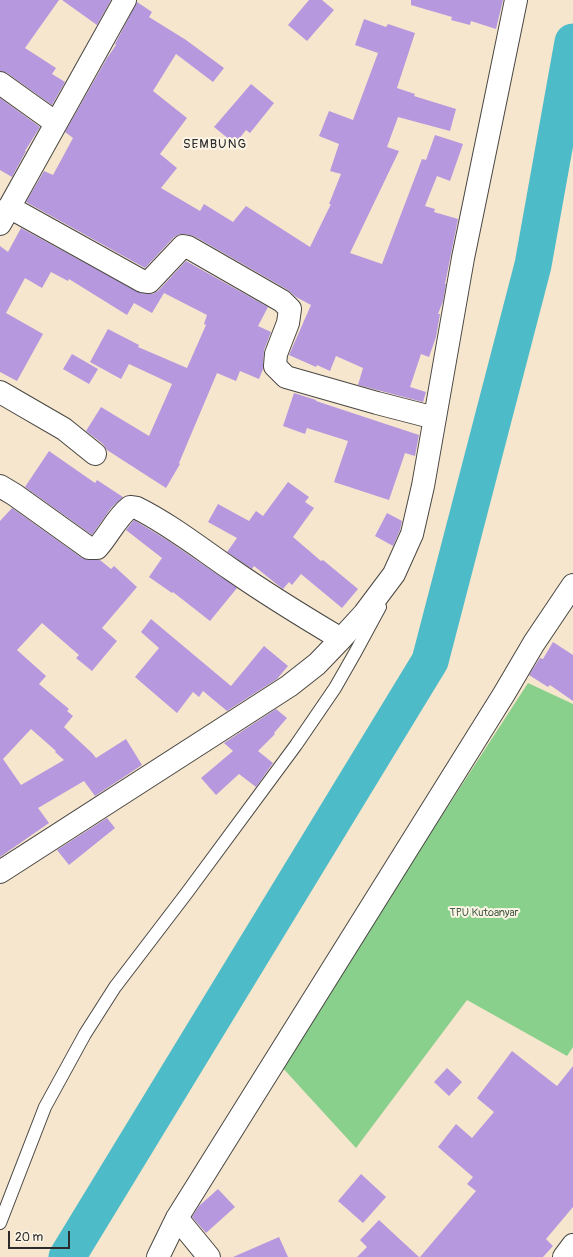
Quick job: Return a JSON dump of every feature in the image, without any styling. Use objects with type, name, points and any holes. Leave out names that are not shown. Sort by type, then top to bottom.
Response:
[{"type":"street","points":[[125,0],[5,215],[142,281],[149,282],[176,252],[183,246],[188,247],[282,300],[290,309],[288,323],[276,354],[275,366],[286,377],[435,418]]},
{"type":"street","points":[[0,872],[289,686],[317,664],[341,639],[364,614],[394,574],[412,534],[423,486],[463,258],[516,0]]},
{"type":"street","points":[[0,83],[56,123]]},
{"type":"street","points":[[0,392],[64,429],[95,454]]},
{"type":"street","points":[[0,486],[89,548],[97,548],[102,543],[122,514],[130,507],[137,508],[182,535],[233,571],[341,639]]},
{"type":"street","points":[[158,1257],[177,1218],[534,643],[573,585]]},
{"type":"street","points":[[177,1218],[209,1257]]},
{"type":"street","points":[[564,1257],[573,1245]]},
{"type":"lane","points":[[0,1222],[45,1108],[84,1034],[115,987],[278,770],[335,688],[378,611],[394,574]]},
{"type":"green space","name":"TPU Kutoanyar","points":[[528,683],[573,704],[573,1047],[567,1056],[467,1000],[356,1148],[280,1065]]},
{"type":"building","points":[[0,0],[59,0],[25,48],[56,68],[52,74],[65,82],[52,105],[7,73],[0,71]]},
{"type":"building","points":[[62,0],[111,0],[97,25]]},
{"type":"building","points":[[309,0],[322,0],[334,10],[307,41],[288,25]]},
{"type":"building","points":[[411,0],[503,0],[496,29],[471,21],[470,25],[451,20],[452,17],[411,5]]},
{"type":"building","points":[[137,2],[152,12],[149,17],[186,40],[224,68],[213,82],[176,54],[153,91],[187,118],[160,154],[177,168],[161,188],[200,211],[204,204],[233,222],[246,206],[310,247],[331,204],[329,204],[341,174],[330,171],[339,144],[319,136],[329,111],[353,120],[378,53],[355,45],[364,19],[386,27],[388,24],[415,33],[397,88],[415,94],[414,96],[456,109],[450,131],[398,117],[387,147],[399,151],[350,253],[382,264],[422,159],[426,160],[435,135],[463,144],[450,181],[437,176],[425,206],[435,209],[434,212],[458,219],[443,301],[438,314],[440,314],[436,337],[429,357],[421,354],[410,387],[426,392],[423,402],[358,385],[363,368],[336,356],[330,371],[317,365],[316,367],[289,355],[311,305],[296,297],[288,290],[194,236],[180,234],[174,237],[145,268],[26,202],[44,171],[53,175],[73,138],[65,132],[116,45],[115,44]]},
{"type":"building","points":[[251,84],[274,103],[250,133],[246,130],[235,144],[214,127]]},
{"type":"building","points":[[0,98],[40,127],[25,151],[12,177],[0,170]]},
{"type":"building","points":[[21,228],[140,293],[153,294],[158,291],[186,261],[268,307],[258,326],[271,332],[264,350],[263,369],[259,379],[240,371],[236,381],[217,373],[179,463],[180,464],[166,488],[107,450],[103,444],[86,431],[101,407],[149,436],[172,384],[129,364],[121,379],[90,362],[108,329],[139,345],[138,347],[187,368],[206,325],[204,324],[207,315],[164,293],[152,313],[134,303],[127,315],[69,279],[68,281],[51,272],[42,288],[25,278],[6,313],[43,334],[17,381],[0,372],[0,246],[8,252]]},
{"type":"building","points":[[72,354],[98,369],[89,384],[63,369]]},
{"type":"building","points":[[294,393],[419,435],[415,456],[405,453],[389,500],[334,482],[348,441],[307,428],[305,434],[283,426]]},
{"type":"building","points":[[49,451],[95,483],[97,480],[123,497],[111,508],[92,535],[25,487]]},
{"type":"building","points":[[288,482],[309,497],[305,502],[314,508],[293,537],[321,561],[323,560],[358,589],[342,608],[301,574],[292,585],[289,582],[283,589],[254,566],[252,569],[227,552],[237,538],[208,522],[218,504],[249,521],[256,511],[263,516]]},
{"type":"building","points":[[12,508],[82,558],[89,560],[100,560],[111,569],[114,566],[137,587],[102,628],[117,641],[92,671],[76,658],[79,655],[42,623],[17,650],[46,676],[39,684],[69,709],[67,711],[73,716],[64,727],[96,758],[126,739],[142,765],[95,796],[84,781],[38,808],[49,823],[0,857],[0,521]],"holes":[[[31,729],[56,751],[55,752],[64,760],[21,785],[3,759]]]},
{"type":"building","points":[[387,513],[402,521],[393,546],[375,536]]},
{"type":"building","points":[[134,520],[167,540],[237,588],[210,621],[173,592],[172,593],[149,577],[162,558],[126,530]]},
{"type":"building","points":[[151,619],[231,686],[264,646],[288,666],[277,679],[227,711],[203,691],[199,697],[193,692],[177,713],[135,677],[159,648],[141,632]]},
{"type":"building","points":[[553,642],[573,655],[573,701],[550,685],[548,687],[529,675],[540,658],[543,659]]},
{"type":"building","points":[[276,709],[287,718],[274,733],[275,734],[258,751],[273,763],[256,787],[239,774],[216,795],[201,778],[233,751],[224,743]]},
{"type":"building","points":[[107,818],[115,828],[69,865],[57,850]]},
{"type":"building","points":[[512,1051],[557,1086],[573,1066],[573,1207],[546,1239],[553,1246],[543,1257],[420,1257],[476,1191],[467,1184],[473,1177],[438,1147],[456,1124],[472,1138],[494,1112],[477,1098]]},
{"type":"building","points":[[447,1068],[462,1082],[449,1096],[434,1082]]},
{"type":"building","points":[[361,1174],[386,1197],[363,1223],[338,1201]]},
{"type":"building","points":[[218,1189],[235,1207],[206,1233],[192,1217],[199,1206]]},
{"type":"building","points":[[379,1220],[419,1257],[357,1257],[367,1247],[360,1240]]},
{"type":"building","points":[[279,1237],[288,1257],[233,1257]]},
{"type":"waterway","points":[[67,1257],[430,661],[533,265],[573,42]]},
{"type":"district","name":"SEMBUNG","points":[[215,145]]}]
